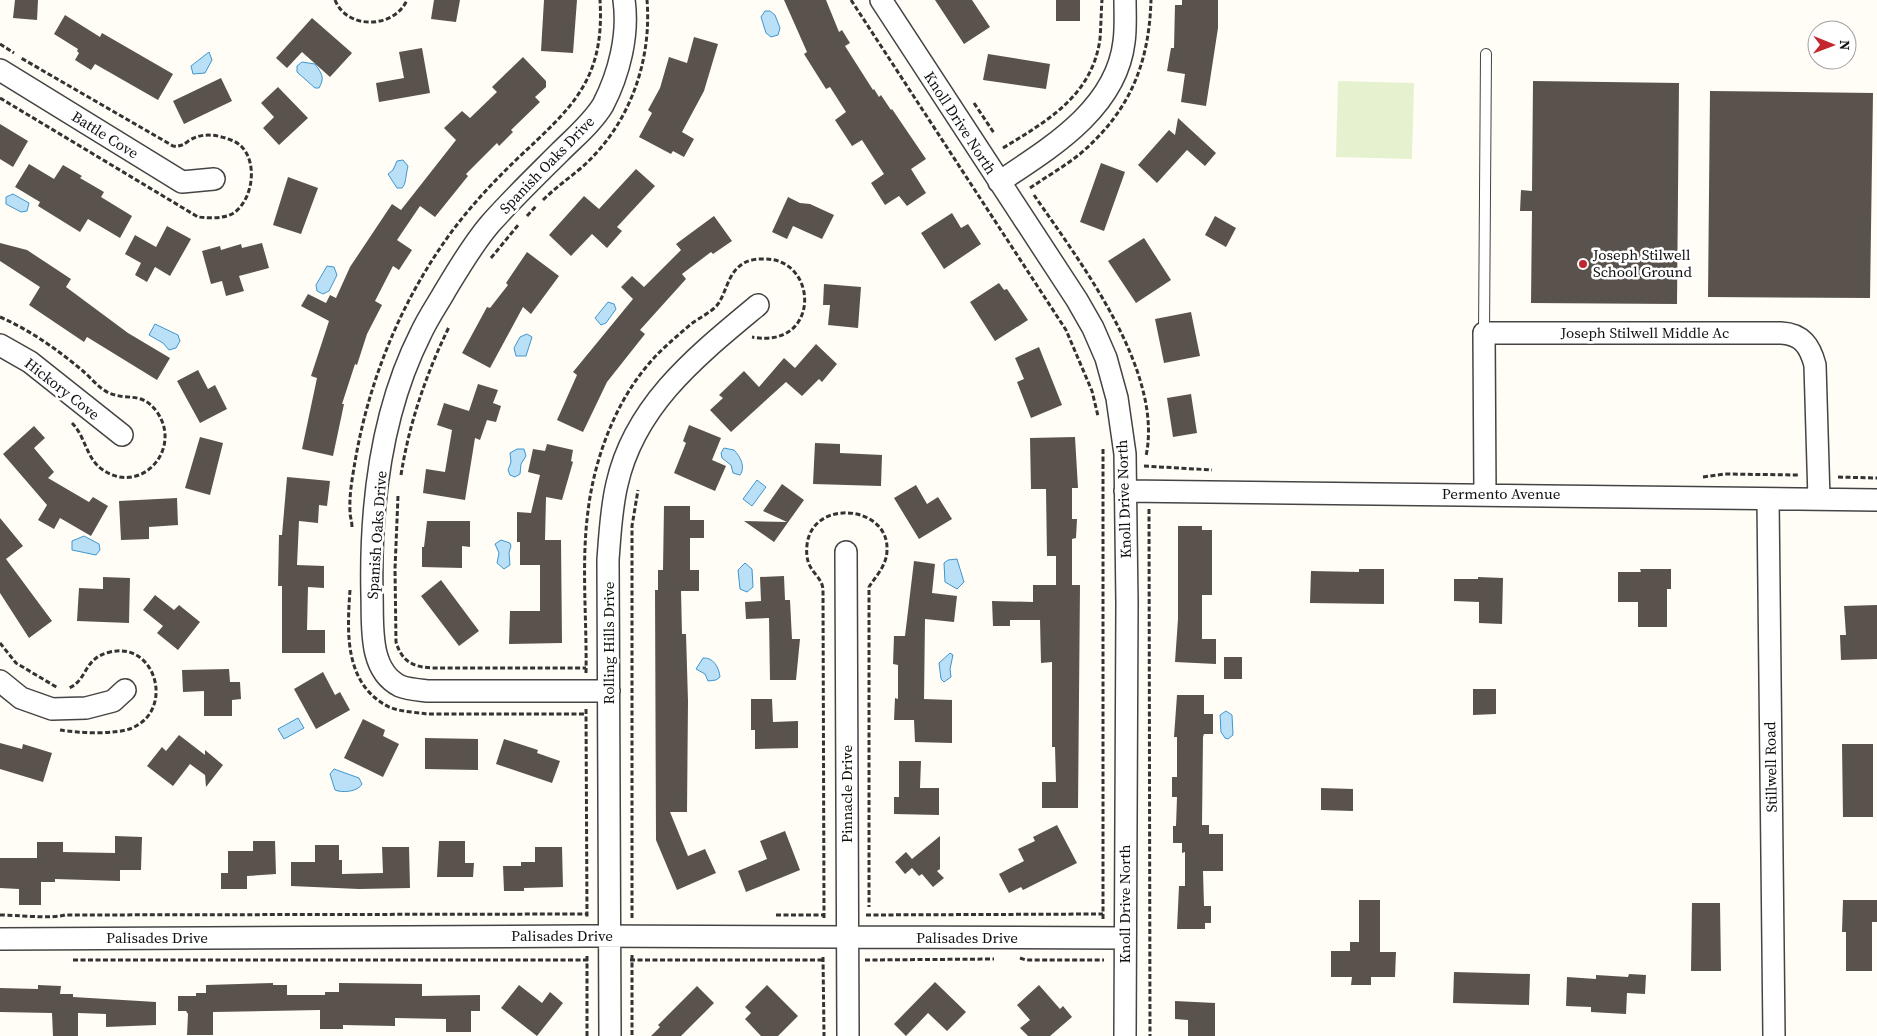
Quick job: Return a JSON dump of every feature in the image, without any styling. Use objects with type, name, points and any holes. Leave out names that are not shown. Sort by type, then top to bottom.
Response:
[{"type":"street","name":"Spanish Oaks Drive","points":[[609,691],[427,691],[400,686],[384,674],[377,664],[373,621],[372,573],[378,481],[389,421],[399,386],[421,333],[466,255],[483,232],[513,198],[592,120],[603,104],[618,71],[625,34],[624,0]]},
{"type":"street","name":"Knoll Drive North","points":[[881,0],[1077,300],[1093,328],[1106,358],[1118,408],[1125,454],[1127,613],[1114,938],[1125,1036]]},
{"type":"street","points":[[999,182],[1078,124],[1102,98],[1117,69],[1124,43],[1125,0]]},
{"type":"street","name":"Battle Cove","points":[[0,70],[182,182],[214,179]]},
{"type":"street","name":"Rolling Hills Drive","points":[[610,1036],[608,560],[612,506],[628,451],[651,407],[676,376],[758,305]]},
{"type":"street","points":[[1484,333],[1485,494]]},
{"type":"street","name":"Joseph Stilwell Middle Ac","points":[[1484,333],[1792,334],[1808,346],[1815,365],[1818,499]]},
{"type":"street","name":"Hickory Cove","points":[[0,345],[30,362],[122,435]]},
{"type":"street","name":"Permento Avenue","points":[[1125,491],[1877,500]]},
{"type":"street","name":"Stillwell Road","points":[[1768,499],[1774,1036]]},
{"type":"street","name":"Pinnacle Drive","points":[[846,552],[848,1036]]},
{"type":"street","points":[[0,682],[21,698],[52,709],[86,708],[113,701],[125,690]]},
{"type":"street","name":"Palisades Drive","points":[[0,939],[587,936],[1114,938]]},
{"type":"lane","points":[[1484,333],[1486,54]]},
{"type":"path","points":[[335,0],[344,13],[355,20],[383,22],[403,8],[407,0]]},
{"type":"path","points":[[352,529],[350,513],[360,436],[378,372],[404,310],[423,275],[469,210],[556,123],[586,86],[600,44],[600,0]]},
{"type":"path","points":[[487,264],[537,206],[562,181],[581,168],[612,132],[624,114],[634,92],[647,47],[647,0]]},
{"type":"path","points":[[851,0],[1066,330],[1092,391],[1100,424]]},
{"type":"path","points":[[1003,148],[1054,117],[1071,100],[1087,77],[1100,39],[1102,0]]},
{"type":"path","points":[[972,100],[1098,289],[1130,354],[1140,384],[1147,417],[1149,437],[1143,471],[1149,506],[1150,1036]]},
{"type":"path","points":[[587,1036],[586,668],[588,512],[593,480],[603,448],[616,418],[631,389],[647,366],[674,338],[717,305],[728,282],[743,263],[756,259],[778,261],[798,275],[804,291],[806,304],[801,318],[792,329],[783,335],[765,340],[752,336],[746,341]]},
{"type":"path","points":[[400,481],[422,390],[449,326]]},
{"type":"path","points":[[1102,443],[1103,914],[1114,938],[1104,960],[1104,970]]},
{"type":"path","points":[[632,1036],[632,526],[638,486]]},
{"type":"path","points":[[398,490],[395,569],[396,642],[400,653],[406,660],[415,666],[432,668],[586,668]]},
{"type":"path","points":[[351,582],[348,640],[352,662],[365,688],[389,707],[427,714],[586,714]]},
{"type":"path","points":[[0,915],[45,915],[56,917],[65,915],[235,913],[641,915]]},
{"type":"path","points":[[766,915],[1103,914]]},
{"type":"path","points":[[1010,956],[1026,960],[1104,960]]},
{"type":"path","points":[[70,960],[984,960],[999,958]]},
{"type":"green space","points":[[1338,81],[1414,83],[1412,159],[1336,157]]},
{"type":"water","points":[[765,11],[770,11],[775,15],[780,28],[778,35],[771,37],[766,33],[761,17]]},
{"type":"water","points":[[209,52],[212,60],[205,73],[193,74],[191,66]]},
{"type":"water","points":[[302,62],[315,64],[319,70],[322,78],[319,88],[315,88],[297,72],[297,66]]},
{"type":"water","points":[[403,160],[408,166],[405,182],[402,188],[397,188],[388,174],[393,170],[397,161]]},
{"type":"water","points":[[13,194],[29,203],[27,211],[21,212],[6,204],[6,197]]},
{"type":"water","points":[[327,266],[334,267],[337,275],[329,291],[323,294],[317,291],[316,285]]},
{"type":"water","points":[[608,302],[614,304],[616,309],[606,323],[601,325],[595,318]]},
{"type":"water","points":[[155,324],[178,335],[180,341],[176,348],[169,350],[163,343],[149,335]]},
{"type":"water","points":[[527,334],[532,337],[526,356],[516,356],[514,348],[520,337]]},
{"type":"water","points":[[724,448],[734,450],[738,455],[742,465],[740,475],[733,473],[731,465],[722,458],[721,453]]},
{"type":"water","points":[[517,449],[524,449],[526,456],[521,464],[520,474],[515,477],[510,475],[508,470],[511,462],[510,453]]},
{"type":"water","points":[[757,480],[766,487],[752,506],[743,499]]},
{"type":"water","points":[[84,536],[99,544],[100,550],[96,555],[72,550],[72,541]]},
{"type":"water","points":[[501,540],[510,543],[511,546],[509,553],[510,565],[504,569],[497,563],[499,553],[495,544]]},
{"type":"water","points":[[957,559],[964,582],[957,589],[945,582],[944,563],[948,560]]},
{"type":"water","points":[[745,563],[752,569],[753,587],[747,592],[740,589],[738,570]]},
{"type":"water","points":[[950,653],[953,655],[950,669],[951,677],[944,682],[941,679],[939,663]]},
{"type":"water","points":[[703,658],[710,659],[717,666],[720,677],[716,680],[708,681],[705,674],[696,669]]},
{"type":"water","points":[[1226,711],[1232,715],[1233,735],[1228,739],[1221,732],[1220,715]]},
{"type":"water","points":[[298,718],[304,728],[284,739],[278,729]]},
{"type":"water","points":[[334,769],[359,778],[362,784],[357,789],[350,791],[335,790],[330,774]]},
{"type":"building","points":[[15,0],[38,0],[37,20],[13,18]]},
{"type":"building","points":[[434,0],[460,0],[456,22],[431,19]]},
{"type":"building","points":[[544,0],[577,0],[573,53],[541,51]]},
{"type":"building","points":[[784,0],[826,0],[839,32],[842,30],[850,43],[845,46],[873,90],[879,97],[881,95],[892,109],[926,159],[911,169],[926,193],[907,206],[899,196],[885,205],[871,183],[884,174],[862,140],[852,146],[835,120],[846,112],[830,87],[826,89],[804,54],[807,52]]},
{"type":"building","points":[[935,0],[972,0],[990,27],[964,44]]},
{"type":"building","points":[[1056,0],[1080,0],[1080,21],[1056,21]]},
{"type":"building","points":[[1182,0],[1218,0],[1218,28],[1206,106],[1181,102],[1185,74],[1167,71],[1171,48],[1174,48],[1175,5],[1182,5]]},
{"type":"building","points":[[65,15],[100,37],[102,33],[173,74],[158,100],[95,64],[91,70],[75,60],[79,53],[78,49],[54,34]]},
{"type":"building","points":[[312,18],[352,53],[330,77],[302,52],[287,68],[276,58]]},
{"type":"building","points":[[694,37],[718,44],[704,91],[682,132],[694,139],[684,157],[673,151],[671,154],[639,137],[652,113],[648,110],[660,88],[669,57],[687,63]]},
{"type":"building","points":[[422,48],[430,93],[379,102],[376,83],[404,78],[399,52]]},
{"type":"building","points":[[988,54],[1050,64],[1046,89],[983,80]]},
{"type":"building","points":[[523,57],[546,81],[546,87],[535,97],[540,102],[511,130],[513,132],[499,146],[497,143],[466,174],[468,176],[435,217],[420,206],[397,240],[412,250],[399,270],[393,266],[375,301],[382,305],[367,334],[342,404],[344,404],[333,456],[302,449],[317,378],[311,376],[329,321],[301,306],[308,294],[326,303],[330,295],[336,298],[350,267],[392,204],[401,210],[456,140],[444,128],[462,111],[470,118],[497,92],[492,87]]},
{"type":"building","points":[[221,78],[232,101],[184,124],[173,101]]},
{"type":"building","points":[[1533,81],[1679,83],[1677,304],[1531,303],[1532,211],[1520,211],[1521,190],[1532,191]]},
{"type":"building","points":[[278,87],[308,118],[279,145],[263,128],[274,117],[261,103]]},
{"type":"building","points":[[1710,91],[1873,93],[1870,298],[1708,297]]},
{"type":"building","points":[[1178,118],[1216,153],[1205,166],[1187,150],[1157,183],[1138,165],[1169,130],[1175,135]]},
{"type":"building","points":[[0,124],[28,141],[13,167],[0,159]]},
{"type":"building","points":[[1101,163],[1125,172],[1104,231],[1080,222]]},
{"type":"building","points":[[29,164],[54,179],[63,165],[82,176],[80,178],[104,192],[101,197],[132,216],[120,238],[88,219],[80,232],[38,206],[40,202],[15,187]]},
{"type":"building","points":[[636,169],[655,186],[617,227],[622,231],[607,248],[592,234],[571,256],[549,235],[584,196],[599,209]]},
{"type":"building","points":[[288,177],[318,188],[301,234],[273,225]]},
{"type":"building","points":[[788,197],[834,215],[822,239],[793,226],[787,239],[772,232]]},
{"type":"building","points":[[952,213],[961,228],[968,224],[981,244],[944,269],[921,233]]},
{"type":"building","points":[[714,216],[732,241],[713,254],[711,252],[682,274],[686,279],[640,330],[645,334],[607,382],[583,432],[557,420],[577,375],[573,372],[633,299],[621,287],[632,276],[644,287],[681,250],[676,244]]},
{"type":"building","points":[[1215,216],[1236,228],[1226,247],[1205,235]]},
{"type":"building","points":[[167,226],[191,239],[170,276],[155,267],[147,282],[135,275],[141,263],[125,254],[135,235],[156,247]]},
{"type":"building","points":[[1144,238],[1171,280],[1136,303],[1108,261]]},
{"type":"building","points":[[0,243],[27,250],[71,279],[66,287],[128,333],[170,358],[157,380],[87,337],[84,342],[29,305],[40,287],[0,261]]},
{"type":"building","points":[[262,243],[269,268],[239,276],[244,291],[226,296],[222,281],[211,284],[202,251],[220,246],[221,250],[241,244],[242,248]]},
{"type":"building","points":[[527,252],[559,276],[531,314],[523,307],[490,368],[462,353],[487,307],[490,308],[508,285],[506,283]]},
{"type":"building","points":[[999,283],[1004,290],[1007,289],[1028,320],[995,341],[970,302]]},
{"type":"building","points":[[824,284],[861,287],[858,328],[828,325],[830,305],[823,305]]},
{"type":"building","points":[[1191,312],[1200,356],[1164,363],[1155,319]]},
{"type":"building","points":[[816,344],[837,364],[822,382],[819,379],[802,396],[786,382],[731,432],[710,410],[723,398],[719,395],[744,371],[759,387],[784,358],[795,368]]},
{"type":"building","points":[[1039,347],[1062,405],[1031,418],[1017,382],[1024,379],[1015,358]]},
{"type":"building","points":[[198,370],[208,389],[215,385],[227,409],[200,423],[177,381]]},
{"type":"building","points":[[478,384],[498,390],[493,403],[501,406],[496,422],[487,420],[480,440],[475,438],[465,500],[423,493],[426,469],[445,472],[452,430],[437,425],[444,403],[469,411]]},
{"type":"building","points":[[1191,394],[1197,433],[1173,437],[1167,398]]},
{"type":"building","points":[[689,425],[721,438],[712,460],[726,466],[715,491],[674,473],[686,443],[683,441]]},
{"type":"building","points":[[34,426],[45,438],[34,448],[54,472],[48,478],[89,502],[93,497],[108,506],[91,536],[60,518],[54,529],[38,520],[47,505],[3,454]]},
{"type":"building","points":[[200,437],[223,443],[210,495],[185,488]]},
{"type":"building","points":[[1075,437],[1078,488],[1072,488],[1072,519],[1077,519],[1076,538],[1072,539],[1072,585],[1080,585],[1078,808],[1042,808],[1042,782],[1056,782],[1055,747],[1052,747],[1052,662],[1041,663],[1040,620],[1010,620],[1010,626],[993,626],[992,601],[1033,602],[1033,585],[1056,585],[1056,556],[1047,556],[1046,489],[1031,489],[1030,438]]},
{"type":"building","points":[[815,443],[840,444],[840,453],[882,455],[881,486],[813,484]]},
{"type":"building","points":[[547,444],[573,450],[571,461],[573,462],[562,500],[546,497],[545,540],[561,540],[562,643],[509,644],[510,611],[540,611],[540,565],[520,565],[520,542],[517,542],[517,512],[531,513],[540,475],[528,472],[533,449],[545,451]]},
{"type":"building","points":[[287,477],[330,481],[327,506],[319,505],[318,523],[299,521],[297,565],[324,566],[324,588],[308,587],[307,630],[325,630],[325,653],[282,653],[282,586],[278,586],[279,535],[282,535]]},
{"type":"building","points":[[782,484],[804,500],[774,542],[744,521],[787,522],[763,511]]},
{"type":"building","points":[[916,485],[927,504],[938,497],[952,519],[919,539],[894,498]]},
{"type":"building","points":[[177,498],[178,525],[149,527],[149,539],[121,540],[119,501]]},
{"type":"building","points":[[664,506],[690,506],[690,520],[704,520],[704,538],[690,538],[690,570],[699,570],[699,591],[681,591],[682,634],[686,634],[688,701],[687,812],[670,812],[688,856],[705,849],[716,873],[677,890],[656,840],[655,590],[658,590],[658,570],[663,570]]},
{"type":"building","points":[[0,518],[23,546],[6,559],[52,621],[29,638],[0,593]]},
{"type":"building","points":[[427,521],[470,521],[470,547],[462,546],[462,568],[422,567],[422,547],[424,547]]},
{"type":"building","points":[[1178,526],[1202,526],[1202,530],[1212,530],[1212,595],[1202,595],[1202,639],[1216,639],[1216,664],[1175,662],[1178,619]]},
{"type":"building","points":[[914,561],[935,564],[932,593],[957,596],[954,622],[925,619],[924,699],[952,700],[952,743],[915,742],[914,720],[894,720],[895,698],[898,699],[898,665],[893,664],[894,636],[905,636]]},
{"type":"building","points":[[1359,569],[1384,569],[1384,604],[1310,603],[1311,571],[1359,572]]},
{"type":"building","points":[[1640,569],[1671,569],[1671,589],[1667,589],[1667,627],[1638,627],[1638,602],[1618,602],[1618,572],[1641,572]]},
{"type":"building","points":[[784,576],[785,600],[790,600],[792,639],[800,639],[796,680],[770,680],[769,618],[746,619],[745,602],[761,601],[760,577]]},
{"type":"building","points":[[103,577],[130,578],[129,623],[77,621],[79,588],[103,589]]},
{"type":"building","points":[[1478,577],[1503,578],[1502,624],[1479,623],[1479,602],[1454,601],[1454,579],[1478,579]]},
{"type":"building","points":[[441,580],[479,631],[459,646],[421,596]]},
{"type":"building","points":[[155,595],[174,610],[179,605],[200,622],[178,650],[157,633],[163,626],[143,610]]},
{"type":"building","points":[[1877,605],[1877,659],[1841,660],[1840,635],[1846,635],[1844,606]]},
{"type":"building","points":[[1224,657],[1242,657],[1242,679],[1224,679]]},
{"type":"building","points":[[229,669],[230,682],[240,682],[241,699],[232,700],[232,716],[204,716],[204,691],[183,692],[182,670]]},
{"type":"building","points":[[323,672],[335,695],[340,692],[350,710],[316,729],[294,689]]},
{"type":"building","points":[[1473,689],[1496,689],[1496,714],[1473,715]]},
{"type":"building","points":[[1177,695],[1204,695],[1204,714],[1213,714],[1213,734],[1204,734],[1203,737],[1202,825],[1209,825],[1209,834],[1223,834],[1223,871],[1203,871],[1204,906],[1211,906],[1211,923],[1205,923],[1205,929],[1177,929],[1179,886],[1185,886],[1185,852],[1182,853],[1182,843],[1173,843],[1173,826],[1176,826],[1177,797],[1172,797],[1172,777],[1177,777],[1177,737],[1174,737]]},
{"type":"building","points":[[751,699],[772,699],[773,722],[798,721],[798,748],[755,749],[755,730],[751,730]]},
{"type":"building","points":[[363,719],[385,730],[383,736],[399,744],[383,777],[344,758]]},
{"type":"building","points":[[179,735],[205,755],[205,750],[223,765],[206,787],[205,775],[190,764],[173,786],[147,766],[162,747],[166,751]]},
{"type":"building","points":[[425,738],[478,739],[478,770],[425,769]]},
{"type":"building","points":[[504,739],[538,750],[537,753],[560,761],[552,783],[496,764]]},
{"type":"building","points":[[0,743],[22,749],[23,744],[52,753],[43,782],[0,769]]},
{"type":"building","points":[[1842,744],[1873,744],[1873,817],[1843,817]]},
{"type":"building","points":[[899,761],[921,761],[920,788],[939,788],[939,815],[894,814],[894,797],[899,797]]},
{"type":"building","points":[[1321,788],[1353,789],[1353,811],[1321,810]]},
{"type":"building","points":[[1057,825],[1077,863],[1023,890],[1021,887],[1009,893],[999,874],[1024,861],[1018,849],[1035,841],[1033,837]]},
{"type":"building","points":[[785,831],[800,870],[746,892],[738,871],[767,859],[760,841]]},
{"type":"building","points":[[115,836],[142,837],[141,870],[120,870],[120,881],[55,879],[55,882],[41,882],[41,905],[19,905],[19,889],[0,888],[0,858],[37,858],[37,842],[63,842],[63,852],[115,853]]},
{"type":"building","points":[[940,836],[940,869],[937,871],[944,878],[933,887],[922,874],[919,876],[912,868],[905,874],[895,862],[906,852],[912,859]]},
{"type":"building","points":[[253,841],[275,841],[276,874],[247,876],[247,889],[221,889],[221,873],[228,873],[228,851],[253,851]]},
{"type":"building","points":[[439,841],[465,841],[465,863],[474,863],[473,877],[437,877]]},
{"type":"building","points":[[315,845],[339,845],[339,860],[342,860],[342,874],[383,873],[382,847],[409,847],[410,888],[359,889],[291,886],[291,862],[315,862]]},
{"type":"building","points":[[535,847],[562,847],[563,887],[524,888],[524,891],[504,891],[503,866],[521,866],[521,862],[535,862]]},
{"type":"building","points":[[1359,900],[1380,900],[1380,952],[1396,952],[1395,977],[1371,977],[1371,985],[1351,985],[1352,977],[1331,977],[1331,951],[1350,951],[1350,942],[1359,942]]},
{"type":"building","points":[[1843,900],[1877,900],[1877,922],[1872,922],[1872,971],[1846,971],[1846,932],[1842,932]]},
{"type":"building","points":[[1692,903],[1720,903],[1721,971],[1691,971]]},
{"type":"building","points":[[1454,972],[1530,974],[1529,1005],[1453,1003]]},
{"type":"building","points":[[1629,974],[1646,975],[1645,994],[1627,993],[1626,1014],[1591,1012],[1591,1007],[1566,1006],[1567,977],[1596,979],[1596,975],[1628,977]]},
{"type":"building","points":[[935,982],[966,1012],[947,1031],[928,1013],[906,1036],[894,1024]]},
{"type":"building","points":[[273,983],[273,985],[287,985],[287,995],[325,995],[325,992],[339,992],[339,983],[422,984],[422,996],[480,995],[480,1011],[471,1011],[471,1032],[446,1032],[446,1019],[395,1018],[395,1026],[343,1025],[343,1029],[320,1029],[320,1010],[213,1012],[213,1035],[187,1035],[188,1014],[186,1011],[178,1011],[178,996],[196,996],[196,993],[206,993],[206,985]]},
{"type":"building","points":[[38,985],[61,986],[60,994],[73,994],[73,997],[156,1002],[156,1025],[106,1027],[106,1014],[78,1013],[78,1036],[53,1036],[52,1013],[0,1012],[0,988],[38,989]]},
{"type":"building","points":[[519,985],[542,1003],[550,992],[563,1003],[537,1036],[501,1008]]},
{"type":"building","points":[[767,985],[798,1016],[778,1036],[761,1036],[745,1019],[751,1013],[745,1007]]},
{"type":"building","points":[[1039,985],[1060,1009],[1063,1006],[1072,1017],[1050,1036],[1028,1036],[1020,1028],[1030,1020],[1017,1005]]},
{"type":"building","points":[[697,986],[714,1003],[681,1036],[651,1036],[660,1027],[658,1025]]},
{"type":"building","points":[[1175,1001],[1215,1003],[1215,1036],[1188,1036],[1188,1020],[1175,1019]]},
{"type":"place","name":"Joseph Stilwell School Ground","points":[[1583,264]]}]
